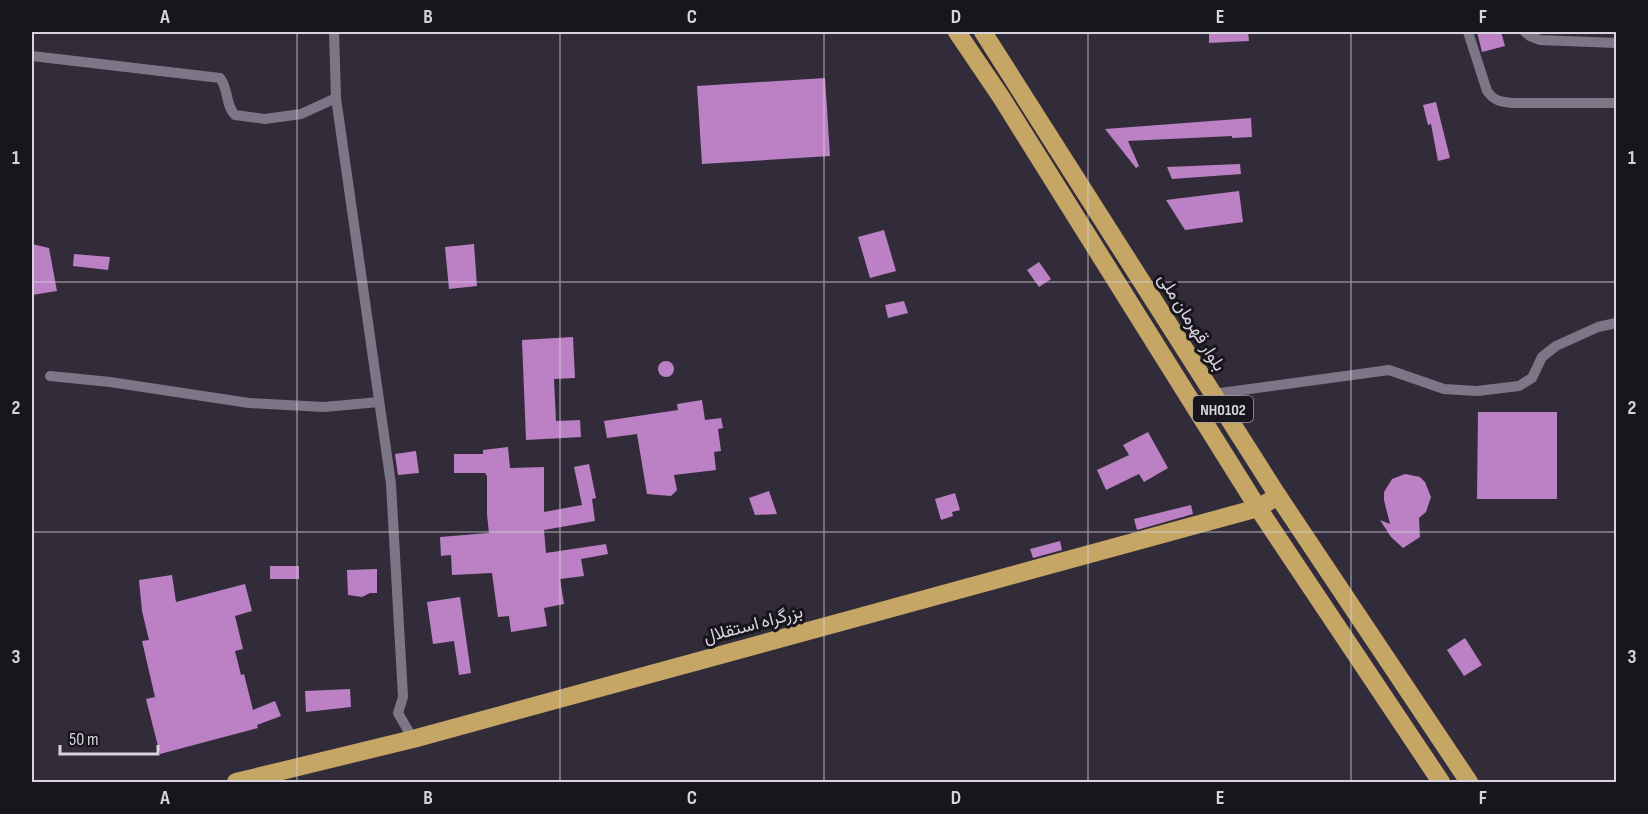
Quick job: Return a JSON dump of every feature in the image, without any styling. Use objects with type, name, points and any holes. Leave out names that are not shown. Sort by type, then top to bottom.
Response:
[{"type":"highway","name":"NH0102","points":[[957,32],[1001,97],[1258,508],[1441,783]]},
{"type":"highway","name":"بلوار قهرمان ملی","points":[[984,32],[1278,496],[1469,783]]},
{"type":"highway","name":"بزرگراه استقلال","points":[[236,783],[413,739],[1258,508],[1278,496]]},
{"type":"street","points":[[334,32],[336,98],[391,484],[403,697],[398,713],[413,739]]},
{"type":"street","points":[[1468,32],[1487,91],[1493,99],[1513,103],[1617,103]]},
{"type":"street","points":[[1525,32],[1540,40],[1617,43]]},
{"type":"street","points":[[32,56],[220,78],[225,86],[229,108],[235,115],[265,119],[301,114],[336,98]]},
{"type":"street","points":[[1213,394],[1389,370],[1444,389],[1477,391],[1519,386],[1532,378],[1542,357],[1556,346],[1598,327],[1617,323]]},
{"type":"street","points":[[50,376],[110,381],[249,403],[324,407],[379,402]]},
{"type":"street","points":[[1413,740],[1431,783]]},
{"type":"building","points":[[1209,32],[1248,32],[1249,41],[1209,43]]},
{"type":"building","points":[[1477,32],[1501,32],[1505,46],[1482,52]]},
{"type":"building","points":[[825,78],[830,156],[702,164],[697,86]]},
{"type":"building","points":[[1436,102],[1450,158],[1438,161],[1431,124],[1428,125],[1423,105]]},
{"type":"building","points":[[1251,118],[1252,137],[1128,141],[1139,166],[1136,168],[1105,129]]},
{"type":"building","points":[[1240,164],[1241,174],[1172,179],[1167,167]]},
{"type":"building","points":[[1239,191],[1243,222],[1185,230],[1166,200]]},
{"type":"building","points":[[884,230],[896,271],[870,278],[858,237]]},
{"type":"building","points":[[32,244],[49,248],[57,291],[32,295]]},
{"type":"building","points":[[474,244],[477,286],[449,289],[445,247]]},
{"type":"building","points":[[74,254],[110,257],[108,270],[73,266]]},
{"type":"building","points":[[1039,262],[1051,279],[1039,287],[1027,270]]},
{"type":"building","points":[[904,301],[908,313],[888,318],[885,305]]},
{"type":"building","points":[[573,337],[575,378],[554,379],[556,421],[580,420],[581,437],[526,440],[522,340]]},
{"type":"building","points":[[666,361],[672,363],[674,369],[672,375],[666,377],[660,375],[658,369],[660,363]]},
{"type":"building","points":[[702,400],[705,420],[721,418],[723,428],[718,429],[721,451],[714,452],[716,470],[674,475],[677,490],[671,496],[647,494],[637,434],[607,438],[604,421],[678,410],[677,404]]},
{"type":"building","points":[[1478,412],[1557,412],[1557,499],[1477,499]]},
{"type":"building","points":[[1148,432],[1168,468],[1144,482],[1139,474],[1106,490],[1097,470],[1129,455],[1123,445]]},
{"type":"building","points":[[508,447],[510,468],[544,467],[544,512],[582,505],[574,467],[589,464],[596,498],[592,499],[595,521],[544,530],[546,553],[606,544],[608,554],[581,559],[584,576],[560,579],[564,604],[544,608],[547,626],[511,632],[509,616],[498,617],[492,573],[452,575],[451,555],[441,556],[440,537],[489,533],[487,476],[485,473],[454,473],[454,454],[483,454],[483,450]]},
{"type":"building","points":[[416,451],[419,473],[398,475],[395,454]]},
{"type":"building","points":[[1405,474],[1420,477],[1425,482],[1431,497],[1426,512],[1419,518],[1420,537],[1403,548],[1391,537],[1380,520],[1390,524],[1384,492],[1392,479]]},
{"type":"building","points":[[769,491],[777,514],[755,515],[749,498]]},
{"type":"building","points":[[955,493],[960,510],[952,512],[953,516],[941,520],[935,499]]},
{"type":"building","points":[[1191,505],[1193,514],[1137,530],[1134,519]]},
{"type":"building","points":[[1060,541],[1062,550],[1033,558],[1030,549]]},
{"type":"building","points":[[270,566],[299,566],[299,579],[270,579]]},
{"type":"building","points":[[377,569],[377,593],[370,593],[362,597],[348,595],[347,570]]},
{"type":"building","points":[[172,575],[176,602],[245,584],[252,611],[235,616],[243,649],[235,651],[241,675],[244,674],[253,710],[275,701],[281,716],[257,725],[258,728],[160,754],[146,699],[155,697],[142,641],[149,640],[142,611],[139,580]]},
{"type":"building","points":[[460,597],[471,673],[459,675],[454,641],[433,644],[427,602]]},
{"type":"building","points":[[1465,638],[1482,665],[1464,676],[1447,650]]},
{"type":"building","points":[[350,689],[351,707],[306,712],[305,691]]}]
